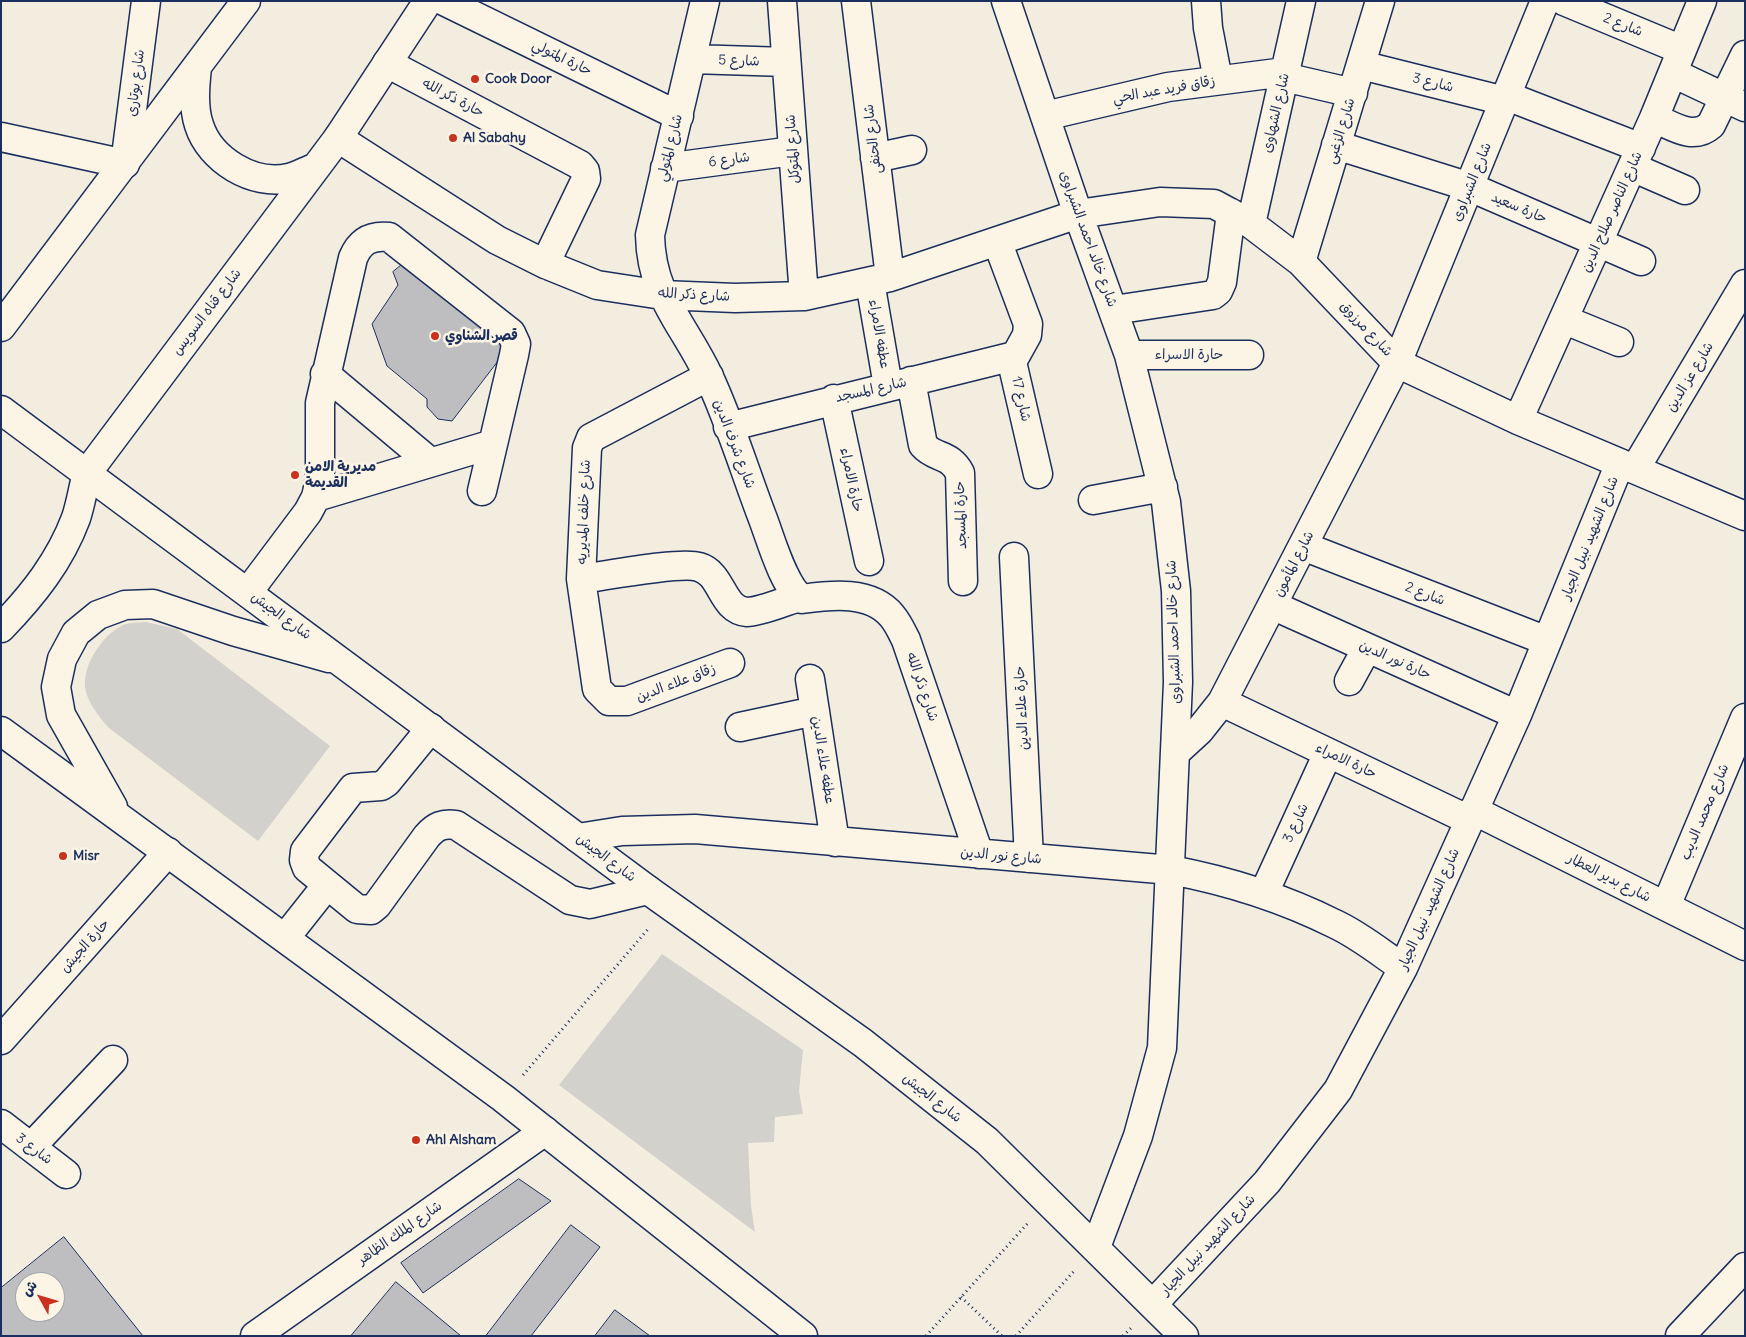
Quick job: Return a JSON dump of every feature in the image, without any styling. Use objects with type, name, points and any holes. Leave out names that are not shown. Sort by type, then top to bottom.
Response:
[{"type":"street","name":"شارع بوتارى","points":[[125,164],[146,1]]},
{"type":"street","points":[[1,327],[246,1]]},
{"type":"street","name":"شارع قناه السويس","points":[[1,628],[32,596],[57,559],[76,518],[87,473],[338,138],[428,1]]},
{"type":"street","name":"حارة المتولي","points":[[444,1],[679,116]]},
{"type":"street","name":"شارع المتولي","points":[[662,295],[650,260],[650,235],[705,1]]},
{"type":"street","name":"شارع المتوكل","points":[[782,1],[804,296]]},
{"type":"street","name":"شارع الحنفى","points":[[856,1],[875,158],[880,279]]},
{"type":"street","name":"شارع خالد احمد الشبراوى","points":[[1006,1],[1078,214],[1129,355],[1166,502],[1176,591],[1178,682],[1162,1048],[1138,1136],[1096,1247]]},
{"type":"street","points":[[1206,1],[1208,28],[1218,80]]},
{"type":"street","name":"شارع الشهاوى","points":[[1114,310],[1213,295],[1218,291],[1285,75],[1301,1]]},
{"type":"street","name":"شارع الزغبى","points":[[1301,262],[1380,1]]},
{"type":"street","name":"شارع الشبراوى","points":[[1397,363],[1545,1]]},
{"type":"street","name":"شارع 2","points":[[1564,1],[1678,61],[1735,102]]},
{"type":"street","name":"شارع الناصر صلاح الدين","points":[[1518,420],[1565,320],[1654,118],[1702,1]]},
{"type":"street","points":[[1654,118],[1689,133],[1697,133],[1711,125],[1735,102],[1745,55]]},
{"type":"street","name":"شارع 5","points":[[692,59],[786,62]]},
{"type":"street","name":"حارة ذكر الله","points":[[387,63],[580,165],[585,171],[586,178],[545,264]]},
{"type":"street","name":"شارع 3","points":[[1361,64],[1506,98],[1636,158],[1685,190]]},
{"type":"street","points":[[197,68],[195,97],[199,126],[212,150],[233,168],[260,178],[288,178],[314,168]]},
{"type":"street","name":"زقاق فريد عبد الحي","points":[[1045,116],[1110,99],[1218,80],[1285,75],[1353,93]]},
{"type":"street","points":[[1,137],[125,164]]},
{"type":"street","name":"شارع ذكر الله","points":[[338,138],[497,240],[545,264],[597,285],[662,295],[735,298],[804,296],[880,279],[1078,214]]},
{"type":"street","name":"حارة سعيد","points":[[1336,145],[1470,187],[1641,262]]},
{"type":"street","points":[[875,158],[912,150]]},
{"type":"street","name":"شارع 6","points":[[665,168],[793,151]]},
{"type":"street","name":"شارع مرزوق","points":[[1078,214],[1160,202],[1214,204],[1241,218],[1301,262],[1397,363],[1518,420],[1745,516]]},
{"type":"street","points":[[248,592],[308,512],[316,497],[320,479],[320,403],[325,374],[353,258],[358,247],[366,240],[377,236],[389,237],[511,333],[516,344],[514,355],[482,490]]},
{"type":"street","name":"شارع 17","points":[[996,241],[1028,324],[1027,335],[1012,362],[1038,474]]},
{"type":"street","name":"عطفه الامراء","points":[[880,279],[900,383]]},
{"type":"street","name":"شارع عز الدين","points":[[1627,466],[1745,284]]},
{"type":"street","name":"شارع شرف الدين","points":[[662,295],[709,376],[775,552],[794,593],[799,597]]},
{"type":"street","points":[[1565,320],[1619,342]]},
{"type":"street","name":"حارة الاسراء","points":[[1129,355],[1249,355]]},
{"type":"street","name":"شارع المسجد","points":[[728,427],[834,399],[1014,356]]},
{"type":"street","name":"شارع المأمون","points":[[1175,753],[1199,731],[1222,702],[1397,363]]},
{"type":"street","points":[[325,374],[430,462]]},
{"type":"street","name":"شارع خلف المديريه","points":[[597,689],[581,579],[587,448],[591,438],[709,376]]},
{"type":"street","name":"حارة المسجد","points":[[900,383],[923,445],[928,450],[952,460],[960,473],[963,581]]},
{"type":"street","name":"حارة الامراء","points":[[834,399],[869,561]]},
{"type":"street","name":"شارع الجيش","points":[[1,410],[578,838],[871,1049],[987,1141],[1184,1336]]},
{"type":"street","points":[[316,497],[493,444]]},
{"type":"street","name":"شارع الشهيد نبيل الجيار","points":[[1152,1304],[1267,1182],[1338,1090],[1403,968],[1517,715],[1547,641],[1627,466]]},
{"type":"street","points":[[1093,500],[1163,487]]},
{"type":"street","name":"شارع 2","points":[[1303,546],[1547,641]]},
{"type":"street","name":"حارة علاء الدين","points":[[1014,557],[1029,858]]},
{"type":"street","name":"شارع ذكر الله","points":[[581,579],[688,565],[699,567],[715,578],[729,604],[738,610],[749,612],[799,597],[802,600],[840,594],[873,602],[892,615],[906,640],[979,854]]},
{"type":"street","points":[[118,814],[61,715],[56,687],[62,658],[76,633],[98,615],[125,604],[153,604],[233,631],[344,663]]},
{"type":"street","name":"حارة نور الدين","points":[[1272,605],[1517,715]]},
{"type":"street","points":[[1349,681],[1367,648]]},
{"type":"street","name":"زقاق علاء الدين","points":[[597,689],[609,701],[627,701],[730,663]]},
{"type":"street","name":"عطفه علاء الدين","points":[[810,679],[835,842]]},
{"type":"street","name":"حارة الامراء","points":[[1222,702],[1328,753],[1471,815]]},
{"type":"street","points":[[740,727],[815,711]]},
{"type":"street","points":[[431,728],[387,782],[381,786],[353,788],[305,851],[304,860],[307,868],[357,909],[371,910],[377,905],[427,836],[435,828],[445,824],[456,825],[570,900],[590,904],[659,897]]},
{"type":"street","name":"شارع محمد الديب","points":[[1666,906],[1742,730]]},
{"type":"street","points":[[1,731],[118,814],[503,1098],[803,1336]]},
{"type":"street","name":"شارع 3","points":[[1264,893],[1328,753]]},
{"type":"street","name":"شارع بدير العطار","points":[[1471,815],[1666,906],[1745,946]]},
{"type":"street","name":"شارع نور الدين","points":[[578,838],[622,831],[695,829],[1171,870],[1217,879],[1264,893],[1337,924],[1403,968]]},
{"type":"street","name":"حارة الجيش","points":[[1,1040],[168,852]]},
{"type":"street","points":[[285,938],[327,885]]},
{"type":"street","points":[[31,1147],[113,1060]]},
{"type":"street","name":"شارع 3","points":[[1,1124],[66,1174]]},
{"type":"street","name":"شارع الملك الظاهر","points":[[255,1336],[545,1130]]},
{"type":"street","points":[[1680,1336],[1745,1267]]},
{"type":"path","points":[[503,1098],[659,897]]},
{"type":"path","points":[[926,1336],[1048,1201]]},
{"type":"path","points":[[1016,1336],[1096,1247]]},
{"type":"path","points":[[960,1298],[1002,1336]]},
{"type":"shaded area","points":[[146,622],[177,629],[330,746],[258,841],[109,728],[96,713],[89,700],[85,687],[86,673],[97,648],[109,635],[123,625]]},
{"type":"shaded area","points":[[662,954],[803,1050],[799,1091],[803,1114],[775,1117],[774,1142],[748,1143],[751,1206],[755,1232],[559,1085]]},
{"type":"building","name":"قصر الشناوي","points":[[404,263],[508,348],[452,421],[438,419],[427,407],[427,399],[387,366],[372,324],[398,285],[393,272]]},
{"type":"building","points":[[519,1179],[551,1201],[423,1293],[401,1263]]},
{"type":"building","points":[[571,1225],[600,1247],[531,1336],[486,1336]]},
{"type":"building","points":[[64,1237],[143,1336],[1,1336],[1,1288],[15,1277],[15,1322],[65,1322],[65,1272],[21,1272]]},
{"type":"building","points":[[396,1282],[461,1336],[351,1336]]},
{"type":"building","points":[[615,1310],[650,1336],[595,1336]]},
{"type":"place","name":"Cook Door","points":[[475,79]]},
{"type":"place","name":"Al Sabahy","points":[[453,138]]},
{"type":"place","name":"قصر الشناوي","points":[[435,336]]},
{"type":"place","name":"مديرية الامن القديمة","points":[[295,475]]},
{"type":"place","name":"Misr","points":[[63,856]]},
{"type":"place","name":"Ahl Alsham","points":[[416,1140]]}]
